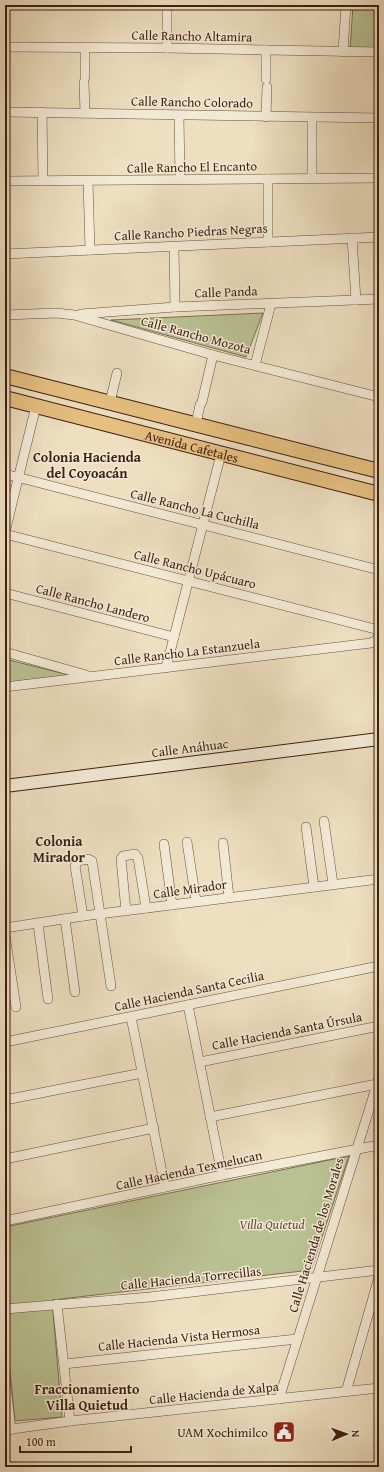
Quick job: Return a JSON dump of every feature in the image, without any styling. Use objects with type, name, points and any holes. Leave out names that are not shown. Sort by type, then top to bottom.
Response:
[{"type":"main road","name":"Avenida Cafetales","points":[[5,376],[379,471]]},
{"type":"main road","name":"Avenida Cafetales","points":[[5,398],[379,494]]},
{"type":"street","points":[[167,5],[167,48]]},
{"type":"street","points":[[343,52],[346,5]]},
{"type":"street","name":"Calle Rancho Altamira","points":[[5,47],[379,52]]},
{"type":"street","points":[[84,113],[85,48]]},
{"type":"street","points":[[266,50],[266,117]]},
{"type":"street","name":"Calle Rancho Colorado","points":[[5,112],[179,116],[379,118]]},
{"type":"street","points":[[42,112],[43,181]]},
{"type":"street","points":[[179,116],[180,179]]},
{"type":"street","points":[[312,118],[312,179]]},
{"type":"street","name":"Calle Rancho El Encanto","points":[[5,181],[379,178]]},
{"type":"street","points":[[268,179],[268,242]]},
{"type":"street","points":[[88,181],[90,250]]},
{"type":"street","name":"Calle Rancho Piedras Negras","points":[[5,254],[379,237]]},
{"type":"street","points":[[352,238],[356,300]]},
{"type":"street","points":[[174,247],[175,307]]},
{"type":"street","name":"Calle Panda","points":[[74,315],[175,307],[379,299]]},
{"type":"street","points":[[255,365],[271,304]]},
{"type":"street","name":"Calle Rancho Mozota","points":[[5,314],[56,313],[74,315],[213,354],[379,397]]},
{"type":"street","points":[[196,424],[213,354]]},
{"type":"street","points":[[110,402],[117,373]]},
{"type":"street","points":[[5,533],[36,406]]},
{"type":"street","points":[[166,668],[221,454]]},
{"type":"street","name":"Calle Rancho La Cuchilla","points":[[5,474],[379,570]]},
{"type":"street","name":"Calle Rancho Upácuaro","points":[[5,533],[379,630]]},
{"type":"street","name":"Calle Rancho Landero","points":[[5,593],[174,637]]},
{"type":"street","name":"Calle Rancho La Estanzuela","points":[[5,687],[371,642],[376,640],[379,635]]},
{"type":"street","points":[[5,652],[91,676]]},
{"type":"street","name":"Calle Anáhuac","points":[[5,786],[379,739]]},
{"type":"street","points":[[324,821],[333,884]]},
{"type":"street","points":[[306,827],[314,887]]},
{"type":"street","points":[[187,842],[196,901]]},
{"type":"street","points":[[164,844],[172,905]]},
{"type":"street","points":[[223,844],[229,897]]},
{"type":"street","points":[[126,911],[121,860],[123,856],[135,854],[138,858],[146,908]]},
{"type":"street","points":[[83,916],[75,866],[78,861],[88,859],[92,861],[111,986]]},
{"type":"street","name":"Calle Mirador","points":[[5,928],[65,920],[83,916],[379,878]]},
{"type":"street","points":[[65,920],[75,992]]},
{"type":"street","points":[[38,924],[48,999]]},
{"type":"street","points":[[5,935],[16,1007]]},
{"type":"street","name":"Calle Hacienda Santa Cecilia","points":[[5,1042],[379,966]]},
{"type":"street","points":[[188,1005],[222,1175]]},
{"type":"street","points":[[131,1017],[165,1187]]},
{"type":"street","name":"Calle Hacienda Santa Úrsula","points":[[200,1062],[379,1026]]},
{"type":"street","points":[[5,1100],[142,1073]]},
{"type":"street","points":[[210,1117],[378,1081]]},
{"type":"street","name":"Calle Hacienda de los Morales","points":[[279,1399],[378,1081]]},
{"type":"street","points":[[5,1160],[154,1128]]},
{"type":"street","name":"Calle Hacienda Texmelucan","points":[[5,1221],[222,1175],[379,1145]]},
{"type":"street","name":"Calle Hacienda Torrecillas","points":[[5,1308],[150,1297],[379,1270]]},
{"type":"street","points":[[346,1392],[379,1277]]},
{"type":"street","points":[[57,1304],[70,1421]]},
{"type":"street","name":"Calle Hacienda Vista Hermosa","points":[[64,1364],[297,1339]]},
{"type":"street","points":[[5,1378],[8,1430]]},
{"type":"street","name":"Calle Hacienda de Xalpa","points":[[8,1430],[70,1421],[379,1388]]},
{"type":"green space","points":[[353,5],[379,5],[379,50],[350,50]]},
{"type":"green space","points":[[263,313],[246,357],[111,320]]},
{"type":"green space","points":[[5,659],[69,675],[5,683]]},
{"type":"green space","name":"Villa Quietud","points":[[349,1156],[311,1270],[52,1300],[62,1417],[15,1421],[5,1320],[5,1227]]},
{"type":"green space","points":[[216,1463],[276,1467],[216,1467]]},
{"type":"place","name":"UAM Xochimilco","points":[[284,1432]]},
{"type":"district","name":"Colonia Hacienda del Coyoacán","points":[[87,466]]},
{"type":"district","name":"Colonia Mirador","points":[[59,850]]},
{"type":"district","name":"Fraccionamiento Villa Quietud","points":[[87,1398]]}]
